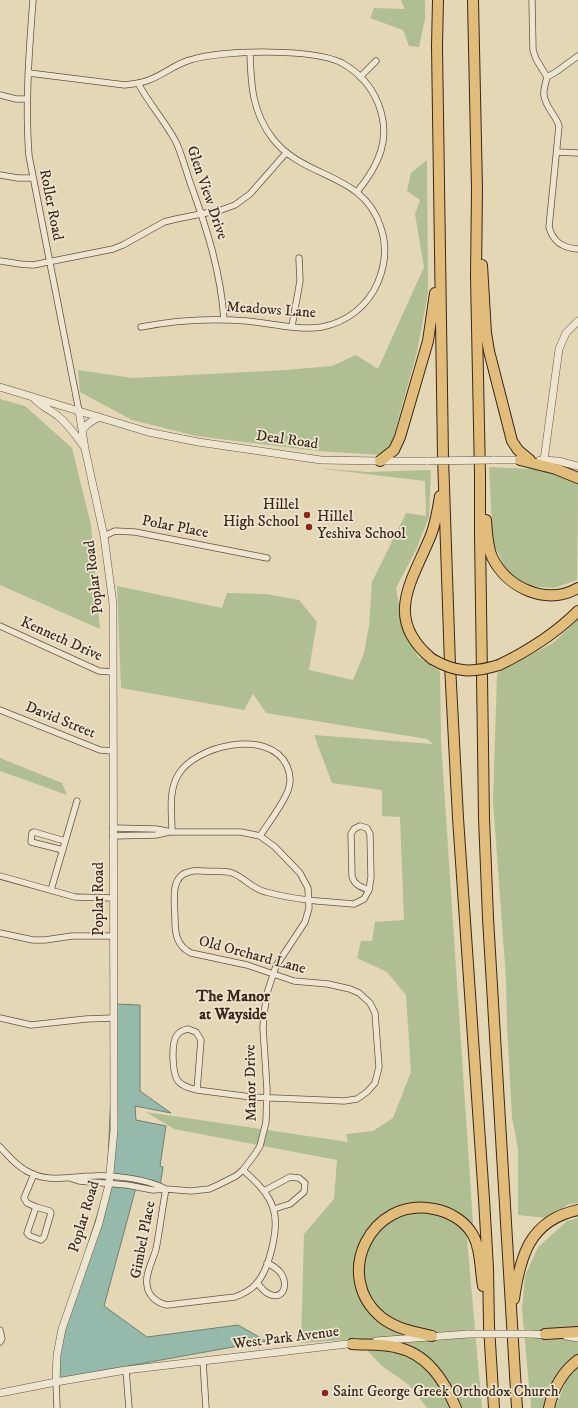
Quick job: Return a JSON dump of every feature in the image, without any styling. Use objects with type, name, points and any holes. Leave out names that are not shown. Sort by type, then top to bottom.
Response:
[{"type":"highway","points":[[438,0],[443,476],[454,758],[484,1199],[488,1268],[488,1312],[494,1408]]},
{"type":"highway","points":[[473,0],[477,189],[476,277],[484,818],[517,1408]]},
{"type":"highway","points":[[477,189],[489,351],[510,436],[515,447],[525,460],[556,469],[578,478]]},
{"type":"highway","points":[[380,461],[391,453],[396,447],[417,382],[430,327],[440,260]]},
{"type":"highway","points":[[480,475],[488,543],[492,556],[502,573],[510,581],[520,587],[539,594],[559,594],[578,588]]},
{"type":"highway","points":[[443,476],[436,522],[409,583],[405,603],[406,620],[411,634],[419,647],[432,659],[444,666],[468,671],[487,669],[539,643],[578,611]]},
{"type":"highway","points":[[432,1336],[398,1327],[382,1318],[371,1306],[362,1288],[359,1268],[364,1244],[379,1223],[396,1212],[414,1207],[428,1207],[438,1209],[452,1215],[466,1225],[473,1235],[477,1245],[480,1271],[488,1312]]},
{"type":"highway","points":[[512,1315],[519,1267],[527,1247],[533,1237],[549,1222],[560,1216],[578,1210]]},
{"type":"highway","points":[[545,1334],[578,1332]]},
{"type":"highway","points":[[352,1344],[394,1346],[416,1355],[426,1362],[438,1375],[456,1408]]},
{"type":"highway","points":[[549,1408],[561,1378],[568,1368],[578,1360]]},
{"type":"street","name":"Roller Road","points":[[33,0],[29,43],[27,136],[32,178],[79,411]]},
{"type":"street","points":[[532,0],[533,50],[536,59],[547,76],[544,94],[545,101],[558,120],[559,126],[558,152],[549,227],[553,237],[559,243],[570,248],[578,249]]},
{"type":"street","name":"Meadows Lane","points":[[141,326],[187,320],[224,320],[313,328],[339,322],[357,310],[368,299],[376,287],[382,271],[384,260],[383,234],[374,211],[357,192],[345,183],[300,162],[286,153],[269,133],[256,108],[251,87],[250,53]]},
{"type":"street","points":[[29,73],[123,85],[150,80],[189,60],[222,54],[284,53],[325,57],[342,64],[360,77],[368,86],[378,104],[383,123],[382,149],[377,163],[357,192]]},
{"type":"street","points":[[547,76],[556,72],[578,56]]},
{"type":"street","points":[[360,77],[376,61]]},
{"type":"street","name":"Glen View Drive","points":[[138,83],[146,98],[168,128],[175,141],[202,214],[218,272],[224,320]]},
{"type":"street","points":[[0,95],[16,99],[28,99]]},
{"type":"street","points":[[558,152],[578,153]]},
{"type":"street","points":[[0,260],[26,265],[114,249],[164,222],[232,207],[250,194],[286,153]]},
{"type":"street","points":[[0,174],[18,178],[32,178]]},
{"type":"street","points":[[292,326],[300,281],[300,258]]},
{"type":"street","points":[[544,460],[559,349],[566,333],[578,321]]},
{"type":"street","name":"Deal Road","points":[[0,387],[164,436],[321,460],[544,460],[578,466]]},
{"type":"street","points":[[33,397],[38,403],[58,416],[67,425],[85,449]]},
{"type":"street","name":"Poplar Road","points":[[56,1382],[57,1355],[62,1329],[99,1223],[110,1180],[114,1130],[113,604],[104,536],[85,449],[79,411]]},
{"type":"street","points":[[83,429],[99,417]]},
{"type":"street","name":"Polar Place","points":[[104,536],[115,531],[135,532],[266,558]]},
{"type":"street","name":"Kenneth Drive","points":[[0,626],[99,671],[113,672]]},
{"type":"street","name":"David Street","points":[[0,710],[100,750],[113,751]]},
{"type":"street","points":[[172,832],[173,788],[177,776],[184,766],[197,757],[214,749],[227,746],[250,745],[266,748],[279,754],[287,765],[290,777],[287,794],[260,836]]},
{"type":"street","points":[[51,890],[77,801]]},
{"type":"street","points":[[360,826],[367,828],[370,834],[371,877],[369,890],[356,885],[352,876],[351,834],[354,829],[360,826]]},
{"type":"street","name":"Manor Drive","points":[[0,1147],[15,1163],[26,1171],[47,1178],[70,1178],[79,1176],[154,1183],[166,1189],[191,1191],[209,1188],[228,1181],[243,1170],[255,1154],[262,1139],[266,1122],[267,1098],[263,1028],[268,990],[281,958],[305,922],[309,908],[308,888],[300,873],[276,847],[260,836],[241,832],[172,832],[156,829],[113,832]]},
{"type":"street","points":[[63,850],[31,842],[32,833],[34,832],[66,841]]},
{"type":"street","name":"Old Orchard Lane","points":[[197,1090],[201,1040],[196,1032],[192,1030],[184,1030],[178,1033],[175,1039],[173,1070],[177,1080],[186,1087],[197,1090],[267,1098],[344,1101],[352,1100],[364,1095],[373,1086],[377,1078],[379,1066],[375,1013],[370,1003],[362,995],[350,989],[328,984],[294,981],[247,965],[191,953],[182,947],[178,941],[175,930],[175,888],[180,876],[189,872],[225,872],[238,876],[264,892],[354,904],[364,899],[369,890]]},
{"type":"street","points":[[0,876],[75,897],[113,898]]},
{"type":"street","points":[[0,933],[33,940],[46,940],[72,936],[113,936]]},
{"type":"street","points":[[0,1018],[32,1025],[86,1019],[113,1018]]},
{"type":"street","points":[[243,1170],[264,1191],[274,1209],[275,1228],[267,1263],[257,1284],[272,1296],[278,1295],[284,1291],[285,1283],[282,1275],[277,1269],[267,1263]]},
{"type":"street","points":[[34,1174],[24,1198],[27,1203],[50,1211],[51,1213],[44,1237],[41,1240],[30,1236],[27,1233],[36,1207]]},
{"type":"street","points":[[264,1191],[290,1177],[299,1178],[305,1183],[305,1189],[302,1195],[290,1204],[274,1209]]},
{"type":"street","name":"Gimbel Place","points":[[166,1189],[156,1250],[146,1281],[152,1297],[158,1302],[167,1305],[226,1299],[243,1294],[257,1284]]},
{"type":"street","points":[[0,1330],[2,1339],[0,1342]]},
{"type":"street","name":"West Park Avenue","points":[[0,1393],[126,1370],[432,1336],[468,1334],[545,1334],[578,1338]]},
{"type":"street","points":[[203,1361],[206,1408]]},
{"type":"street","points":[[126,1370],[129,1408]]},
{"type":"street","points":[[56,1382],[57,1408]]},
{"type":"shaded area","points":[[401,0],[425,0],[425,19],[419,47],[409,46],[403,30],[370,18],[374,8],[405,9]]},
{"type":"shaded area","points":[[427,160],[428,293],[417,352],[390,449],[383,455],[317,451],[196,436],[132,420],[80,392],[78,370],[132,378],[286,370],[332,366],[356,355],[378,369],[424,267],[415,214],[420,200],[407,191],[411,173]]},
{"type":"shaded area","points":[[0,399],[25,406],[72,448],[91,525],[100,629],[0,585]]},
{"type":"shaded area","points":[[489,467],[532,469],[561,475],[578,484],[577,580],[554,588],[529,586],[507,572],[493,542]]},
{"type":"shaded area","points":[[316,468],[368,472],[431,470],[429,517],[416,550],[396,588],[405,635],[418,657],[440,671],[441,742],[473,1223],[467,1239],[482,1408],[427,1408],[409,1385],[382,1366],[356,1339],[301,1343],[304,1234],[334,1199],[337,1160],[174,1129],[146,1112],[348,1142],[346,1134],[373,1131],[393,1118],[411,1072],[406,995],[387,972],[357,958],[361,941],[372,941],[375,922],[404,920],[400,817],[382,816],[382,790],[332,783],[314,735],[433,744],[427,739],[266,713],[253,694],[244,710],[121,688],[117,586],[222,608],[227,593],[266,594],[299,600],[317,622],[309,670],[353,680],[364,653],[369,626],[372,582],[406,513],[426,516],[425,481]]},
{"type":"shaded area","points":[[578,619],[578,1203],[569,1204],[546,1218],[518,1215],[518,1149],[512,1117],[506,979],[493,801],[497,673],[553,643]]},
{"type":"shaded area","points":[[0,758],[62,783],[67,795],[0,771]]},
{"type":"shaded area","points":[[115,1004],[140,1005],[140,1091],[171,1113],[135,1106],[136,1120],[166,1126],[160,1166],[163,1167],[160,1187],[137,1184],[104,1306],[147,1337],[238,1325],[266,1341],[56,1379],[59,1336],[107,1184]]},
{"type":"shaded area","points":[[578,1218],[578,1356],[560,1369],[545,1396],[544,1408],[531,1408],[522,1309],[525,1276],[538,1247],[567,1221]]},
{"type":"shaded area","points":[[578,1366],[578,1408],[555,1408],[570,1371]]},
{"type":"place","name":"Hillel High School","points":[[307,515]]},
{"type":"place","name":"Hillel Yeshiva School","points":[[309,527]]},
{"type":"place","name":"Saint George Greek Orthodox Church","points":[[325,1393]]},
{"type":"district","name":"The Manor at Wayside","points":[[233,1007]]}]
